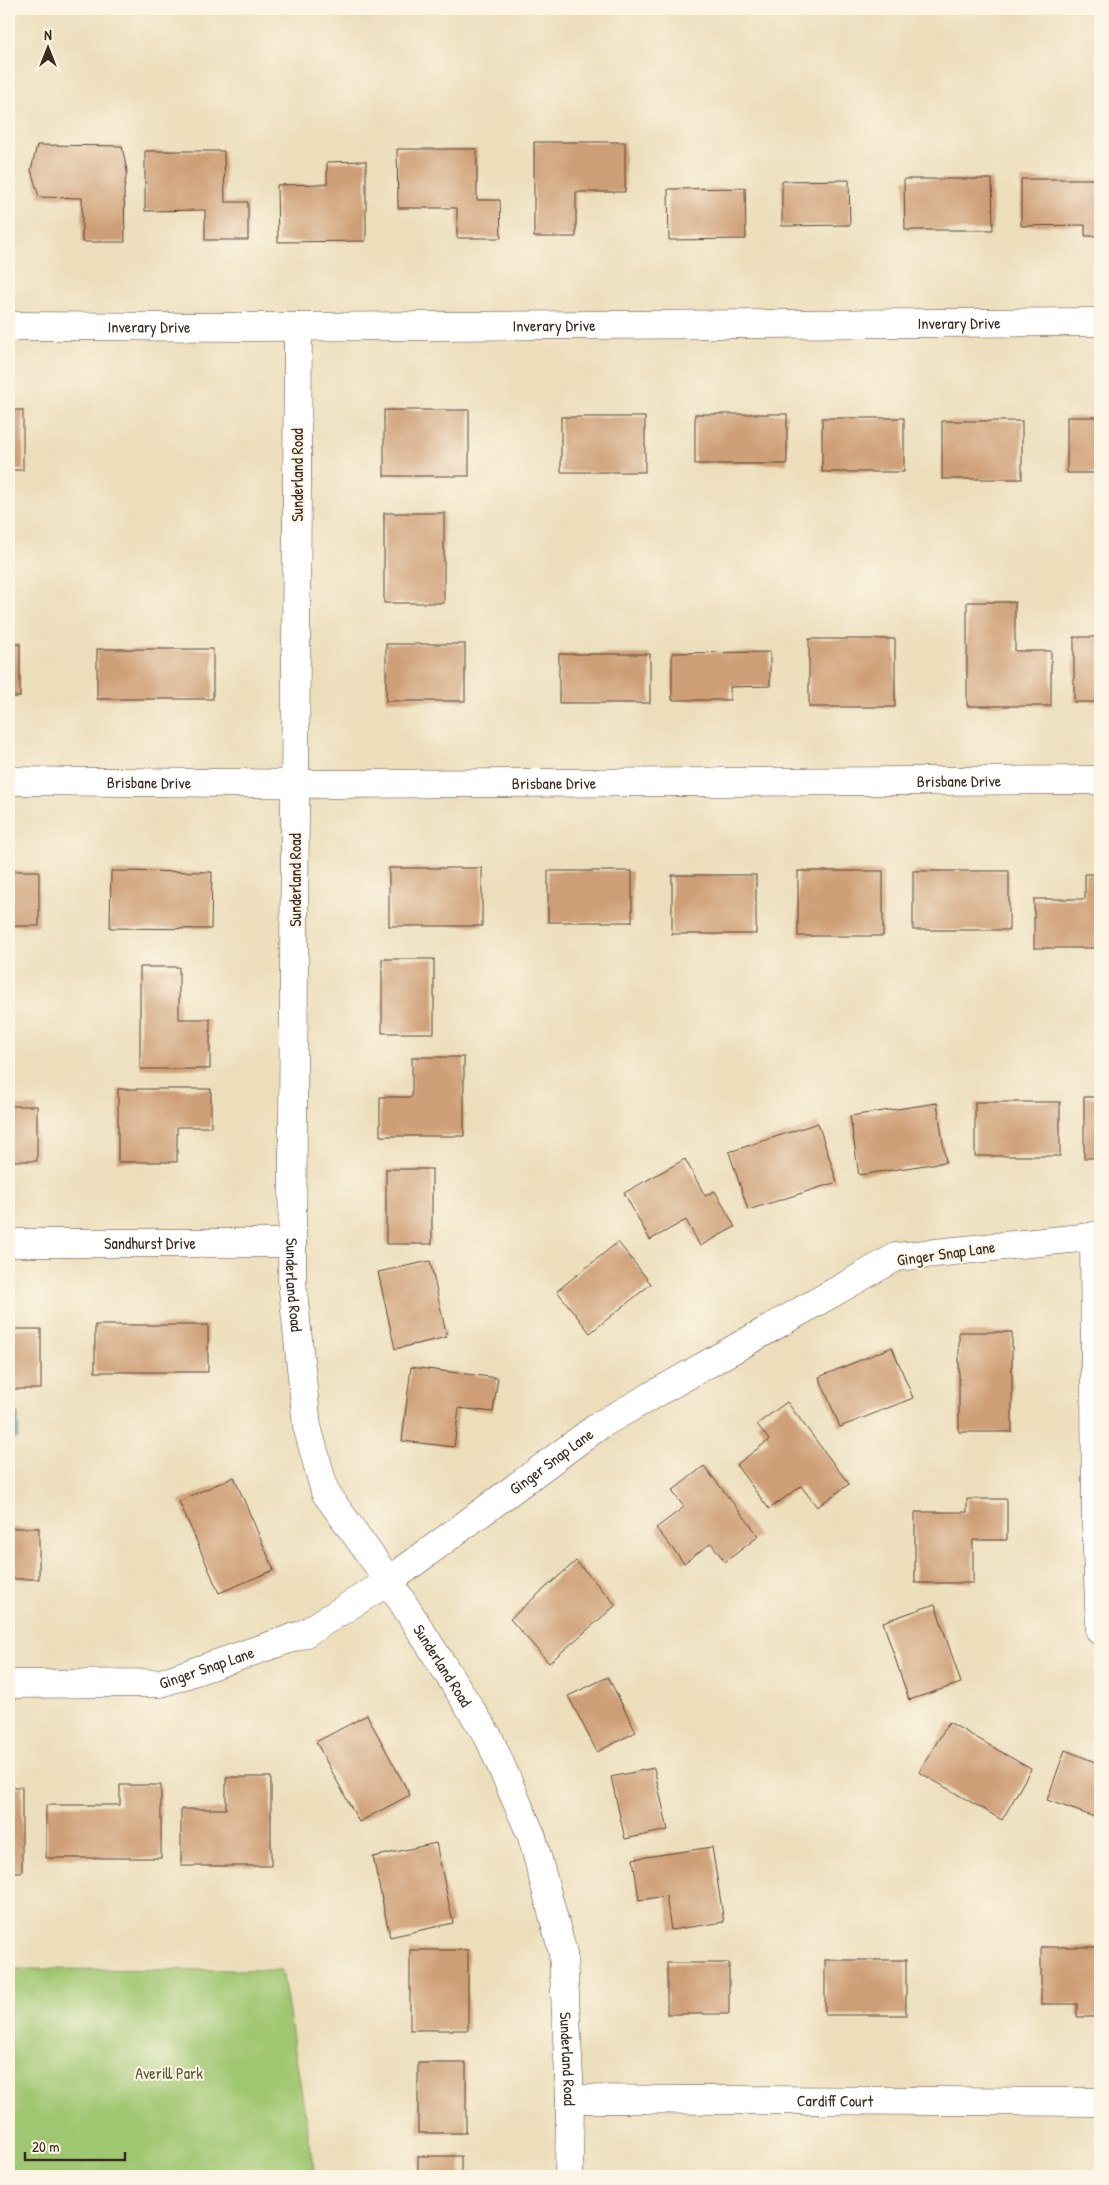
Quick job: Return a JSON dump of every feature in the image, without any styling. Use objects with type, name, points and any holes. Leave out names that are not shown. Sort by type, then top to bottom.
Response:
[{"type":"street","name":"Inverary Drive","points":[[9,326],[298,327],[1100,322]]},
{"type":"street","name":"Sunderland Road","points":[[298,327],[292,1280],[307,1426],[325,1492],[388,1580],[489,1738],[532,1837],[564,1953],[570,2099],[569,2176]]},
{"type":"street","name":"Brisbane Drive","points":[[9,781],[295,783],[1100,780]]},
{"type":"street","name":"Ginger Snap Lane","points":[[9,1684],[161,1683],[304,1634],[388,1580],[600,1425],[896,1257],[1097,1236]]},
{"type":"street","points":[[1097,1236],[1096,1523],[1100,1631]]},
{"type":"street","name":"Sandhurst Drive","points":[[9,1243],[292,1243]]},
{"type":"street","name":"Cardiff Court","points":[[570,2099],[1100,2102]]},
{"type":"green space","name":"Averill Park","points":[[9,1969],[282,1970],[315,2176],[9,2176]]},
{"type":"water","points":[[9,1413],[18,1413],[18,1438],[9,1440]]},
{"type":"building","points":[[534,142],[625,142],[625,192],[576,192],[576,237],[534,237]]},
{"type":"building","points":[[37,145],[122,146],[127,171],[124,190],[125,242],[82,242],[82,198],[39,197],[31,170]]},
{"type":"building","points":[[397,149],[477,149],[477,200],[500,200],[501,238],[457,238],[457,208],[398,208]]},
{"type":"building","points":[[145,151],[224,151],[225,202],[248,202],[248,240],[205,240],[205,210],[145,211]]},
{"type":"building","points":[[366,161],[366,241],[278,242],[277,185],[327,184],[327,162]]},
{"type":"building","points":[[904,179],[992,179],[993,230],[905,230]]},
{"type":"building","points":[[1021,179],[1100,179],[1100,236],[1085,236],[1085,225],[1021,226]]},
{"type":"building","points":[[849,180],[850,225],[782,226],[782,181]]},
{"type":"building","points":[[745,188],[746,239],[669,240],[668,189]]},
{"type":"building","points":[[9,410],[23,410],[23,470],[9,470]]},
{"type":"building","points":[[384,410],[469,410],[469,476],[384,476]]},
{"type":"building","points":[[695,414],[787,414],[787,464],[695,464]]},
{"type":"building","points":[[561,417],[645,417],[645,472],[561,472]]},
{"type":"building","points":[[1067,417],[1100,417],[1100,473],[1067,473]]},
{"type":"building","points":[[822,418],[904,418],[904,472],[822,472]]},
{"type":"building","points":[[942,421],[1022,421],[1022,479],[942,479]]},
{"type":"building","points":[[384,513],[444,513],[444,603],[384,603]]},
{"type":"building","points":[[967,602],[1015,602],[1015,651],[1051,651],[1051,706],[967,706]]},
{"type":"building","points":[[1074,637],[1100,637],[1100,702],[1074,702]]},
{"type":"building","points":[[809,639],[895,639],[895,707],[809,707]]},
{"type":"building","points":[[9,644],[20,644],[20,697],[9,697]]},
{"type":"building","points":[[386,644],[465,644],[465,701],[386,701]]},
{"type":"building","points":[[97,649],[213,649],[213,699],[97,699]]},
{"type":"building","points":[[770,652],[770,686],[730,687],[730,700],[672,700],[672,653]]},
{"type":"building","points":[[559,654],[650,654],[650,703],[559,703]]},
{"type":"building","points":[[389,868],[482,868],[482,926],[389,926]]},
{"type":"building","points":[[9,871],[39,871],[39,926],[9,926]]},
{"type":"building","points":[[111,871],[212,872],[211,929],[110,928]]},
{"type":"building","points":[[548,871],[632,871],[632,922],[548,922]]},
{"type":"building","points":[[798,871],[883,871],[883,936],[798,936]]},
{"type":"building","points":[[913,871],[1009,871],[1009,930],[913,930]]},
{"type":"building","points":[[1085,874],[1100,874],[1100,948],[1034,948],[1034,899],[1085,899]]},
{"type":"building","points":[[672,875],[756,875],[756,934],[672,934]]},
{"type":"building","points":[[382,959],[434,959],[434,1033],[382,1033]]},
{"type":"building","points":[[140,967],[179,967],[179,1019],[210,1019],[210,1069],[140,1069]]},
{"type":"building","points":[[412,1057],[464,1057],[464,1136],[380,1136],[380,1097],[412,1097]]},
{"type":"building","points":[[118,1089],[211,1089],[211,1127],[177,1127],[177,1162],[118,1162]]},
{"type":"building","points":[[1084,1097],[1100,1097],[1100,1158],[1084,1158]]},
{"type":"building","points":[[975,1102],[1060,1102],[1060,1156],[975,1156]]},
{"type":"building","points":[[937,1103],[946,1162],[859,1175],[850,1116]]},
{"type":"building","points":[[9,1106],[37,1106],[37,1161],[9,1161]]},
{"type":"building","points":[[818,1123],[837,1182],[748,1210],[729,1152]]},
{"type":"building","points":[[685,1159],[705,1196],[715,1191],[735,1227],[700,1246],[686,1220],[650,1240],[624,1193]]},
{"type":"building","points":[[386,1169],[432,1169],[432,1244],[386,1244]]},
{"type":"building","points":[[618,1242],[651,1284],[590,1333],[557,1291]]},
{"type":"building","points":[[430,1261],[447,1337],[395,1349],[378,1272]]},
{"type":"building","points":[[95,1325],[208,1325],[208,1372],[95,1372]]},
{"type":"building","points":[[9,1329],[41,1329],[41,1389],[9,1389]]},
{"type":"building","points":[[959,1332],[1012,1332],[1012,1432],[959,1432]]},
{"type":"building","points":[[892,1347],[913,1398],[840,1427],[819,1377]]},
{"type":"building","points":[[411,1367],[498,1378],[493,1412],[459,1408],[454,1447],[402,1441]]},
{"type":"building","points":[[787,1402],[849,1484],[817,1507],[801,1486],[769,1509],[736,1465],[769,1440],[757,1424]]},
{"type":"building","points":[[704,1466],[759,1536],[725,1562],[711,1543],[684,1563],[656,1528],[684,1507],[672,1491]]},
{"type":"building","points":[[234,1477],[274,1570],[219,1593],[179,1501]]},
{"type":"building","points":[[967,1499],[1007,1499],[1007,1540],[973,1540],[973,1583],[915,1583],[915,1512],[967,1512]]},
{"type":"building","points":[[9,1528],[39,1528],[39,1579],[9,1579]]},
{"type":"building","points":[[576,1561],[616,1605],[549,1663],[510,1619]]},
{"type":"building","points":[[935,1604],[961,1683],[909,1700],[883,1622]]},
{"type":"building","points":[[608,1677],[636,1732],[597,1752],[568,1696]]},
{"type":"building","points":[[367,1715],[410,1795],[359,1822],[316,1742]]},
{"type":"building","points":[[949,1722],[1031,1769],[1002,1820],[919,1772]]},
{"type":"building","points":[[1065,1750],[1100,1764],[1100,1819],[1047,1800]]},
{"type":"building","points":[[654,1768],[668,1830],[625,1839],[611,1777]]},
{"type":"building","points":[[226,1777],[271,1777],[271,1866],[181,1866],[181,1809],[226,1809]]},
{"type":"building","points":[[120,1785],[161,1785],[161,1858],[46,1858],[46,1805],[120,1805]]},
{"type":"building","points":[[9,1787],[22,1787],[22,1872],[9,1872]]},
{"type":"building","points":[[436,1843],[453,1923],[390,1937],[373,1857]]},
{"type":"building","points":[[712,1847],[724,1922],[671,1930],[666,1896],[639,1900],[633,1859]]},
{"type":"building","points":[[1041,1947],[1100,1947],[1100,2017],[1077,2017],[1077,2004],[1041,2004]]},
{"type":"building","points":[[410,1950],[468,1950],[468,2030],[410,2030]]},
{"type":"building","points":[[825,1960],[906,1960],[906,2015],[825,2015]]},
{"type":"building","points":[[667,1963],[729,1963],[729,2014],[667,2014]]},
{"type":"building","points":[[418,2063],[466,2063],[466,2133],[418,2133]]},
{"type":"building","points":[[418,2156],[461,2156],[461,2176],[418,2176]]}]
